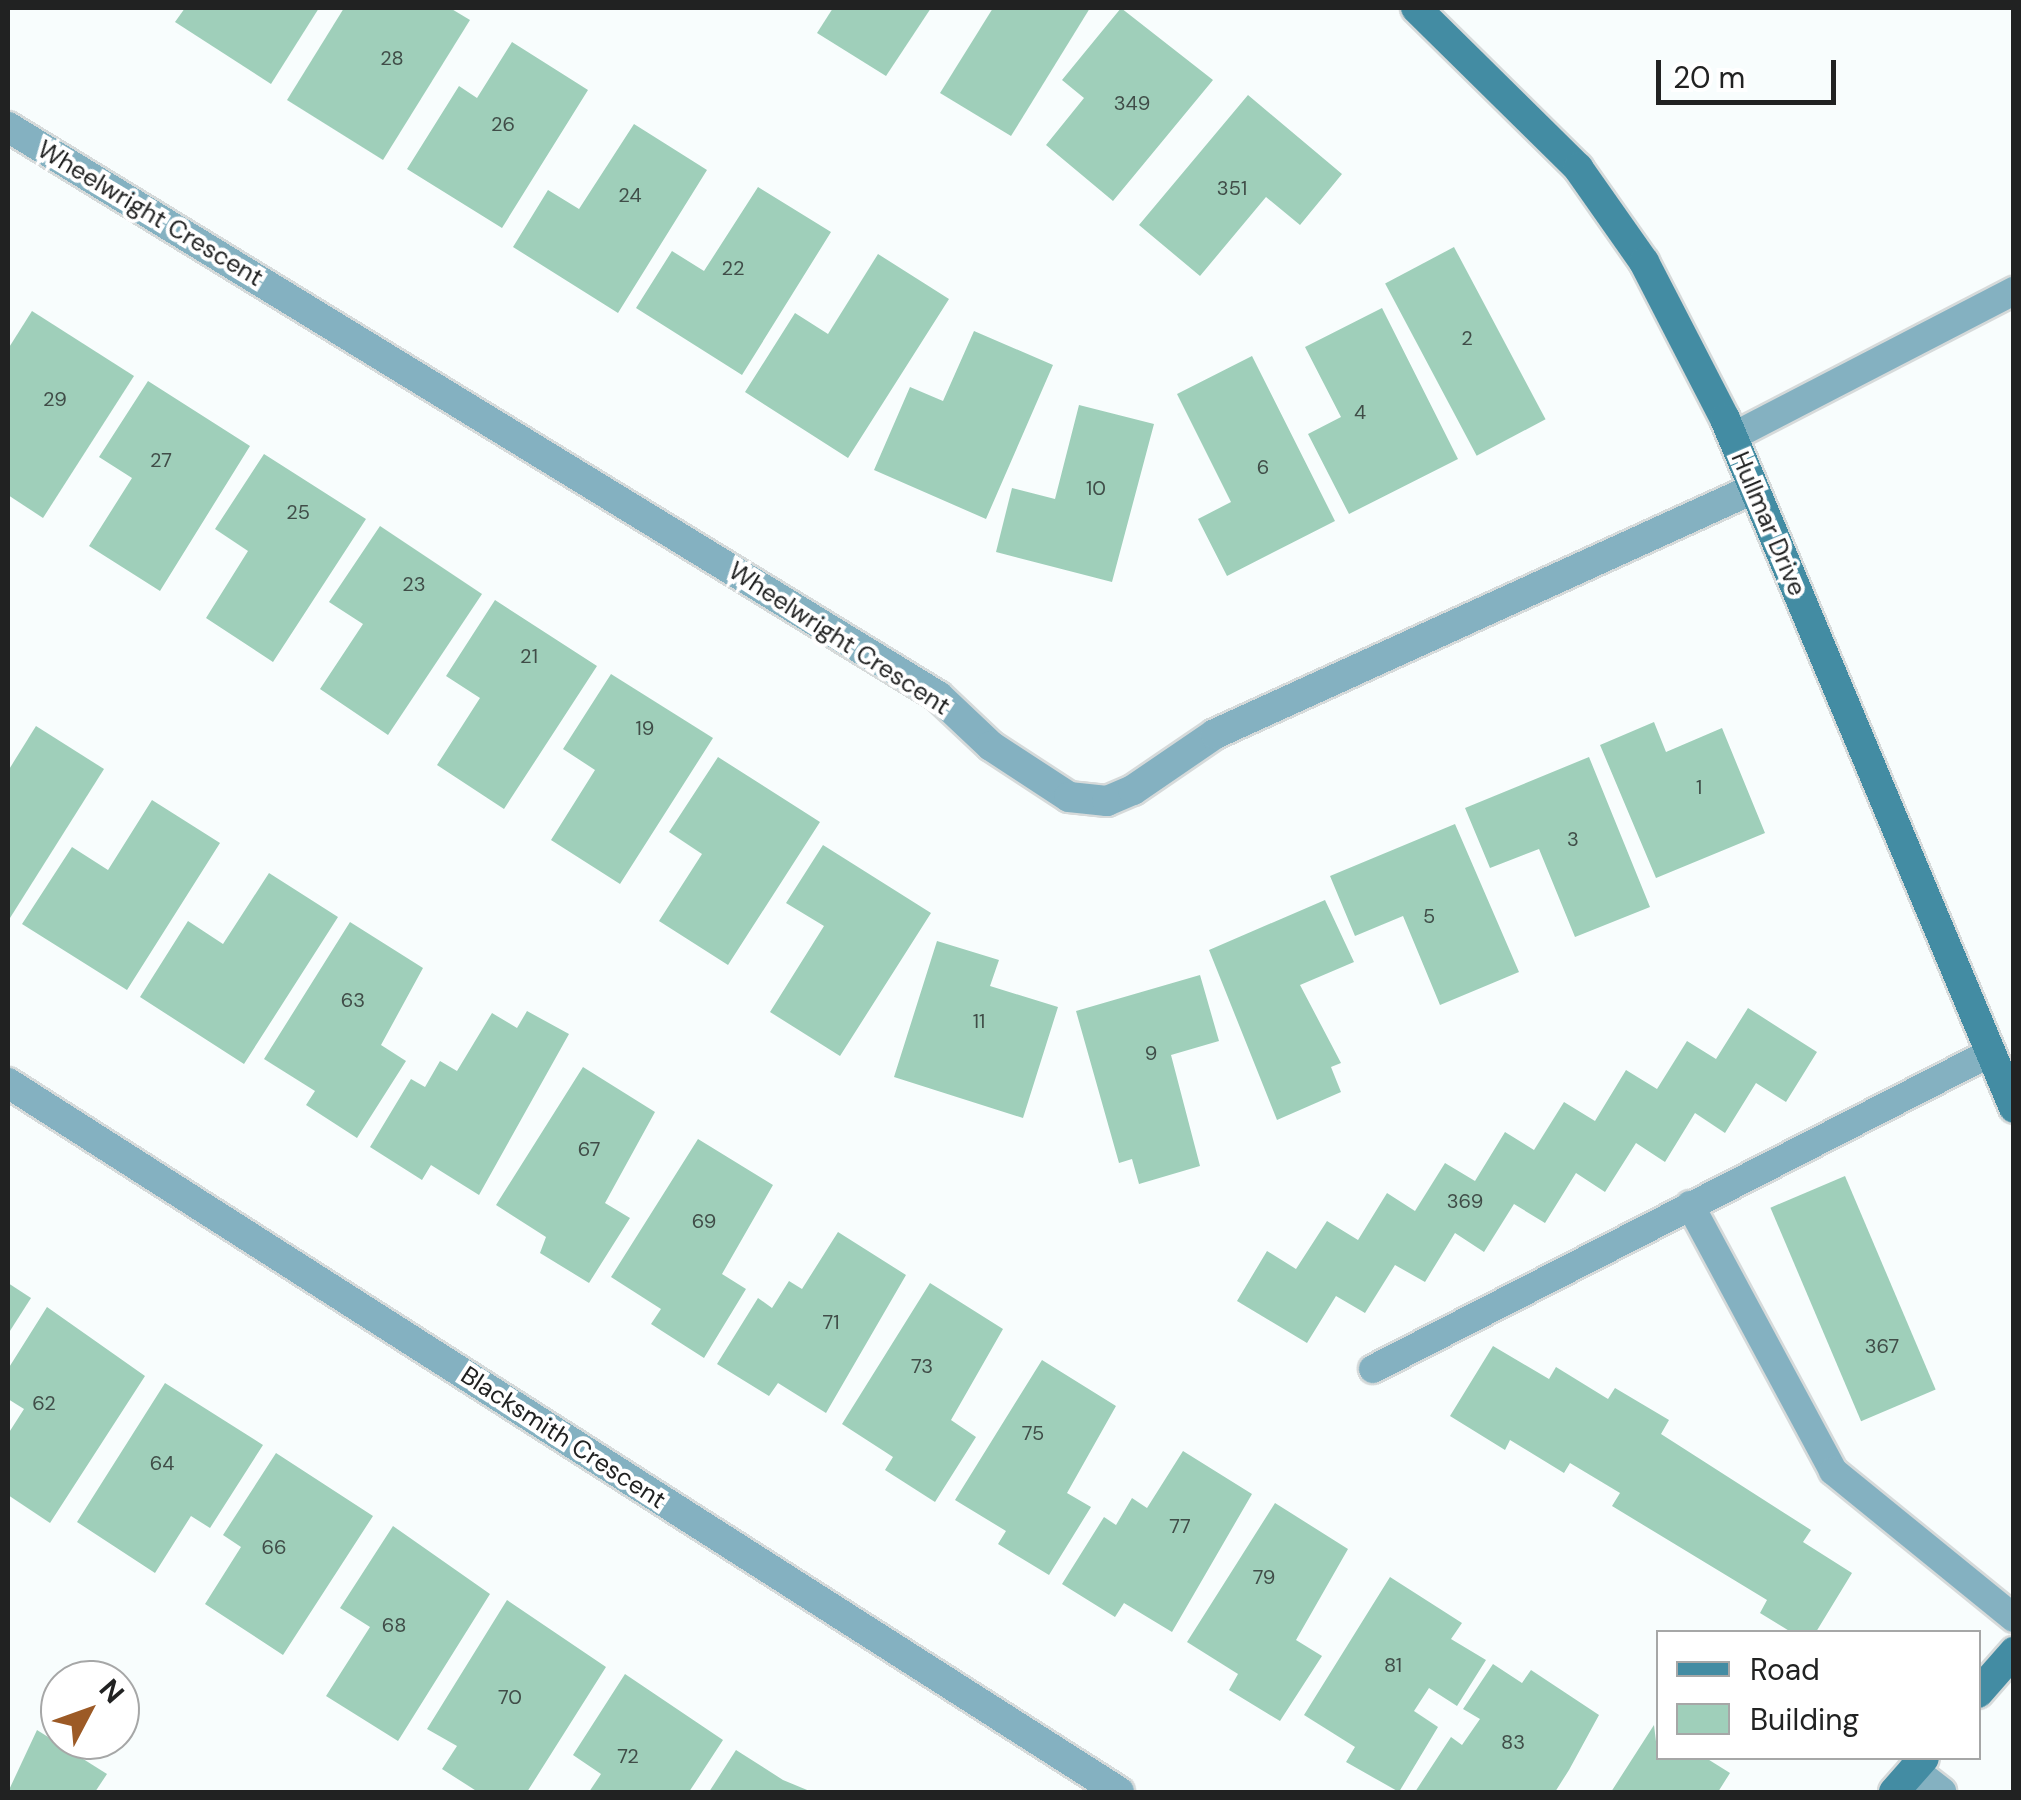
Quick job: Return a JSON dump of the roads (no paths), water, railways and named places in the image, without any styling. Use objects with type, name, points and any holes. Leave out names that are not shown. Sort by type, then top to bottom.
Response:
[{"type":"street","name":"Hullmar Drive","points":[[1416,8],[1578,168],[1644,262],[1732,437],[2014,1108]]},
{"type":"street","name":"Wheelwright Crescent","points":[[8,127],[938,696],[991,746],[1069,797],[1106,801],[1133,790],[1215,734],[1754,489]]},
{"type":"street","name":"Blacksmith Crescent","points":[[8,1083],[1119,1792]]},
{"type":"street","points":[[1981,1690],[2014,1652]]},
{"type":"street","points":[[1910,1773],[1941,1792]]},
{"type":"lane","points":[[1732,437],[2014,291]]},
{"type":"lane","points":[[1372,1369],[1990,1053]]},
{"type":"lane","points":[[1690,1205],[1833,1470],[2014,1618]]}]
